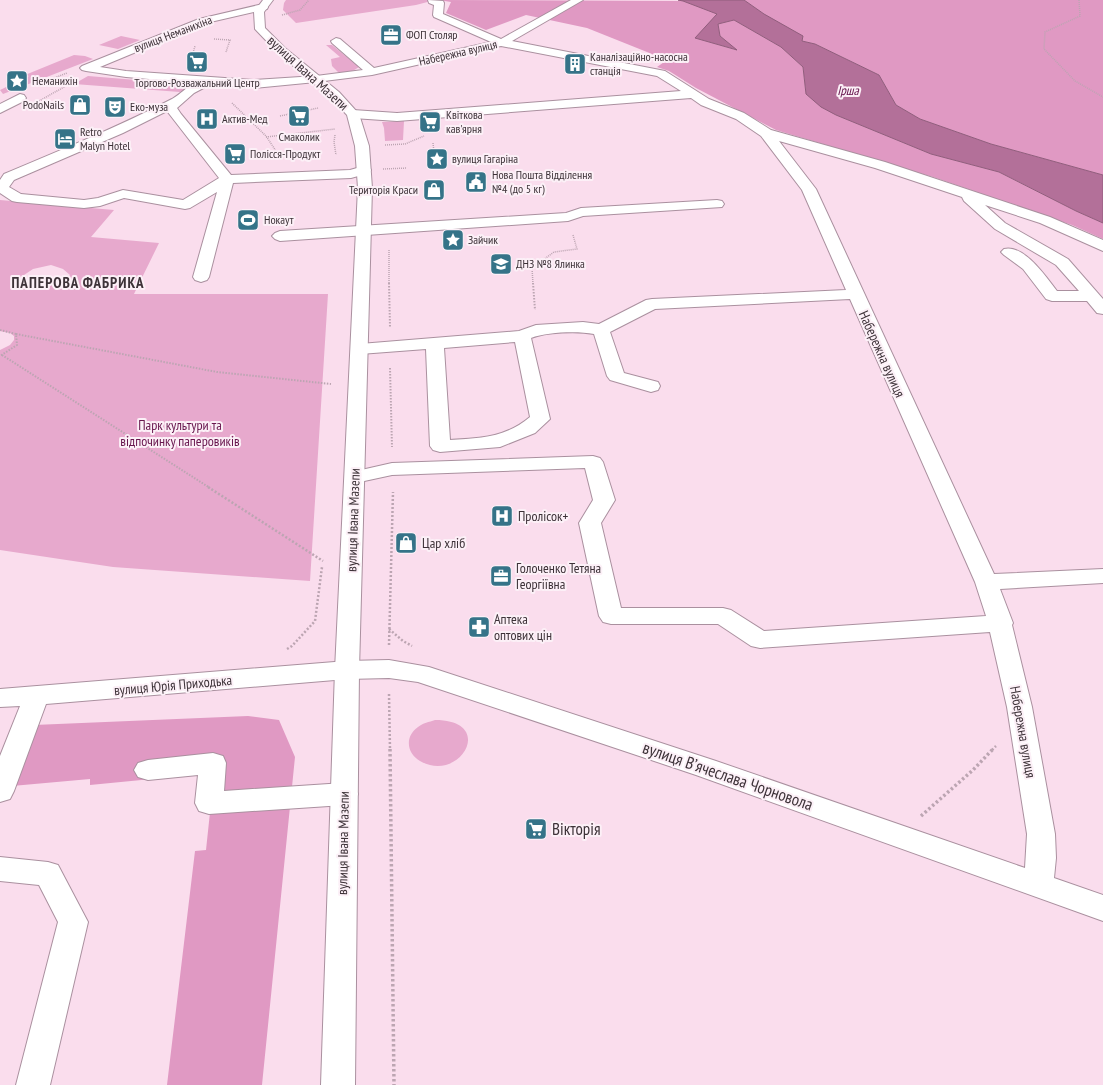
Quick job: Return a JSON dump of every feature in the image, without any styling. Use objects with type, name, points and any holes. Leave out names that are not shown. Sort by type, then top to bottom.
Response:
[{"type":"street","points":[[432,1],[439,2],[438,15],[501,43],[578,0]]},
{"type":"street","points":[[238,3],[265,3]]},
{"type":"street","name":"вулиця Неманихіна","points":[[86,68],[113,60],[203,21],[265,3]]},
{"type":"street","name":"вулиця Івана Мазепи","points":[[265,3],[259,12],[260,29],[282,50],[335,95],[353,114],[362,146],[364,170],[365,188],[360,349],[347,670],[338,1085]]},
{"type":"street","points":[[336,41],[372,72]]},
{"type":"street","name":"Набережна вулиця","points":[[86,68],[126,74],[253,84],[316,79],[372,72],[474,47],[501,43],[661,73],[705,102],[740,116],[766,133],[880,165],[1045,220],[1103,246]]},
{"type":"street","points":[[97,51],[113,60]]},
{"type":"street","points":[[208,81],[190,90],[171,106],[175,115],[227,179]]},
{"type":"street","points":[[353,114],[397,117],[694,94]]},
{"type":"street","points":[[0,109],[20,98]]},
{"type":"street","points":[[179,100],[118,130],[9,177],[0,188],[17,198],[84,204],[100,202],[123,194],[185,206],[227,179],[343,175],[364,170]]},
{"type":"street","name":"Набережна вулиця","points":[[766,133],[809,189],[986,582],[1008,649],[1041,834],[1041,858],[1038,885]]},
{"type":"street","points":[[201,277],[227,179]]},
{"type":"street","name":"Набережна вулиця","points":[[964,193],[1000,226],[1062,262],[1103,309]]},
{"type":"street","points":[[280,236],[568,217],[581,212],[717,204]]},
{"type":"street","points":[[1009,252],[1029,266],[1052,296],[1092,296]]},
{"type":"street","points":[[1029,266],[1062,262]]},
{"type":"street","points":[[360,349],[522,336],[536,330],[583,327],[601,330],[652,304],[855,294]]},
{"type":"street","points":[[601,330],[616,376],[651,386]]},
{"type":"street","points":[[434,343],[440,446],[494,443],[528,430],[540,419],[522,336]]},
{"type":"street","points":[[470,444],[471,466]]},
{"type":"street","points":[[355,477],[392,469],[593,462],[604,500],[590,523],[611,616],[723,616],[760,640],[1000,623]]},
{"type":"street","points":[[986,582],[1103,576]]},
{"type":"street","name":"вулиця Вʼячеслава Чорновола","points":[[347,670],[389,669],[420,673],[706,768],[1103,908]]},
{"type":"street","name":"вулиця Юрія Приходька","points":[[0,698],[347,670]]},
{"type":"street","points":[[0,791],[36,696]]},
{"type":"street","points":[[148,770],[213,764],[209,803],[344,794]]},
{"type":"street","points":[[0,869],[48,874],[73,922],[33,1085]]},
{"type":"path","points":[[279,16],[300,10],[309,0]]},
{"type":"path","points":[[1079,0],[1080,16],[1046,32],[1044,49],[1075,81],[1103,97]]},
{"type":"path","points":[[213,35],[211,39],[230,40],[226,52]]},
{"type":"path","points":[[36,85],[113,60]]},
{"type":"path","points":[[229,100],[278,151],[285,177]]},
{"type":"path","points":[[280,116],[322,107]]},
{"type":"path","points":[[333,123],[336,128],[334,142],[343,175]]},
{"type":"path","points":[[266,137],[336,128]]},
{"type":"path","points":[[433,143],[434,152]]},
{"type":"path","points":[[384,145],[405,144]]},
{"type":"path","points":[[535,311],[532,268],[554,252],[577,249],[568,217]]},
{"type":"path","points":[[0,330],[217,372],[322,384],[331,384],[332,377]]},
{"type":"path","points":[[16,334],[17,345],[1,356],[323,561]]},
{"type":"path","points":[[285,650],[292,646],[315,621],[323,555]]},
{"type":"path","points":[[916,820],[973,770],[1021,719]]},
{"type":"green space","points":[[286,0],[435,0],[416,5],[296,23],[283,10]]},
{"type":"green space","points":[[121,36],[140,40],[118,49],[99,45]]},
{"type":"green space","points":[[326,45],[332,45],[359,67],[349,72],[338,72],[332,66],[331,59],[340,57]]},
{"type":"green space","points":[[74,55],[85,56],[93,59],[3,94],[0,90],[29,76],[25,75]]},
{"type":"green space","points":[[88,76],[197,85],[180,92],[74,84]]},
{"type":"green space","points":[[404,121],[403,140],[385,141],[382,122]]},
{"type":"green space","name":"Парк культури та відпочинку паперовиків","points":[[0,200],[114,210],[91,237],[159,243],[134,294],[328,294],[310,581],[113,567],[0,550],[0,350],[10,345],[14,340],[14,336],[10,333],[0,331]],"holes":[[[51,265],[63,269],[70,275],[66,279],[55,284],[42,286],[23,285],[18,279],[33,269]]]},
{"type":"green space","points":[[435,720],[454,723],[464,730],[468,739],[466,749],[459,758],[448,764],[435,766],[415,758],[410,749],[409,740],[411,735],[418,727],[422,724]]},
{"type":"shaded area","points":[[439,0],[683,1],[718,14],[696,38],[736,50],[720,36],[718,24],[734,20],[781,47],[803,67],[806,94],[836,115],[931,154],[999,172],[1103,223],[1103,239],[1072,225],[933,177],[776,130],[696,88],[669,71],[657,67],[667,60],[587,28],[526,15],[486,30],[446,13],[451,2]]},
{"type":"shaded area","points":[[744,0],[1103,0],[1103,175],[991,144],[920,119],[896,105],[879,75],[815,44],[802,41]]},
{"type":"shaded area","points":[[248,716],[279,720],[295,757],[262,1085],[167,1085],[195,851],[206,850],[216,756],[203,774],[90,785],[90,779],[12,786],[34,725]]},
{"type":"water","name":"Ірша","points":[[678,0],[744,0],[764,14],[803,36],[802,41],[815,44],[879,75],[896,105],[920,119],[991,144],[1103,175],[1103,223],[999,172],[931,154],[836,115],[821,107],[806,94],[803,67],[781,47],[734,20],[718,24],[720,36],[737,50],[695,38],[717,14]]},
{"type":"place","name":"ФОП Столяр","points":[[391,35]]},
{"type":"place","name":"Торгово-Розважальний Центр","points":[[197,62]]},
{"type":"place","name":"Каналізаційно-насосна станція","points":[[575,64]]},
{"type":"place","name":"Неманихін","points":[[17,81]]},
{"type":"place","name":"PodoNails","points":[[80,105]]},
{"type":"place","name":"Еко-муза","points":[[115,107]]},
{"type":"place","name":"Смаколик","points":[[299,116]]},
{"type":"place","name":"Актив-Мед","points":[[207,119]]},
{"type":"place","name":"Квіткова кав'ярня","points":[[430,122]]},
{"type":"place","name":"Retro Malyn Hotel","points":[[65,139]]},
{"type":"place","name":"Полісся-Продукт","points":[[235,154]]},
{"type":"place","name":"вулиця Гагаріна","points":[[437,159]]},
{"type":"place","name":"Нова Пошта Відділення №4 (до 5 кг)","points":[[476,182]]},
{"type":"place","name":"Територія Краси","points":[[434,190]]},
{"type":"place","name":"Нокаут","points":[[248,220]]},
{"type":"place","name":"Зайчик","points":[[453,240]]},
{"type":"place","name":"ДНЗ №8 Ялинка","points":[[501,264]]},
{"type":"place","name":"Пролісок+","points":[[502,516]]},
{"type":"place","name":"Цар хліб","points":[[406,543]]},
{"type":"place","name":"Голоченко Тетяна Георгіївна","points":[[501,576]]},
{"type":"place","name":"Аптека оптових цін","points":[[479,627]]},
{"type":"place","name":"Вікторія","points":[[536,829]]},
{"type":"district","name":"ПАПЕРОВА ФАБРИКА","points":[[78,283]]}]
